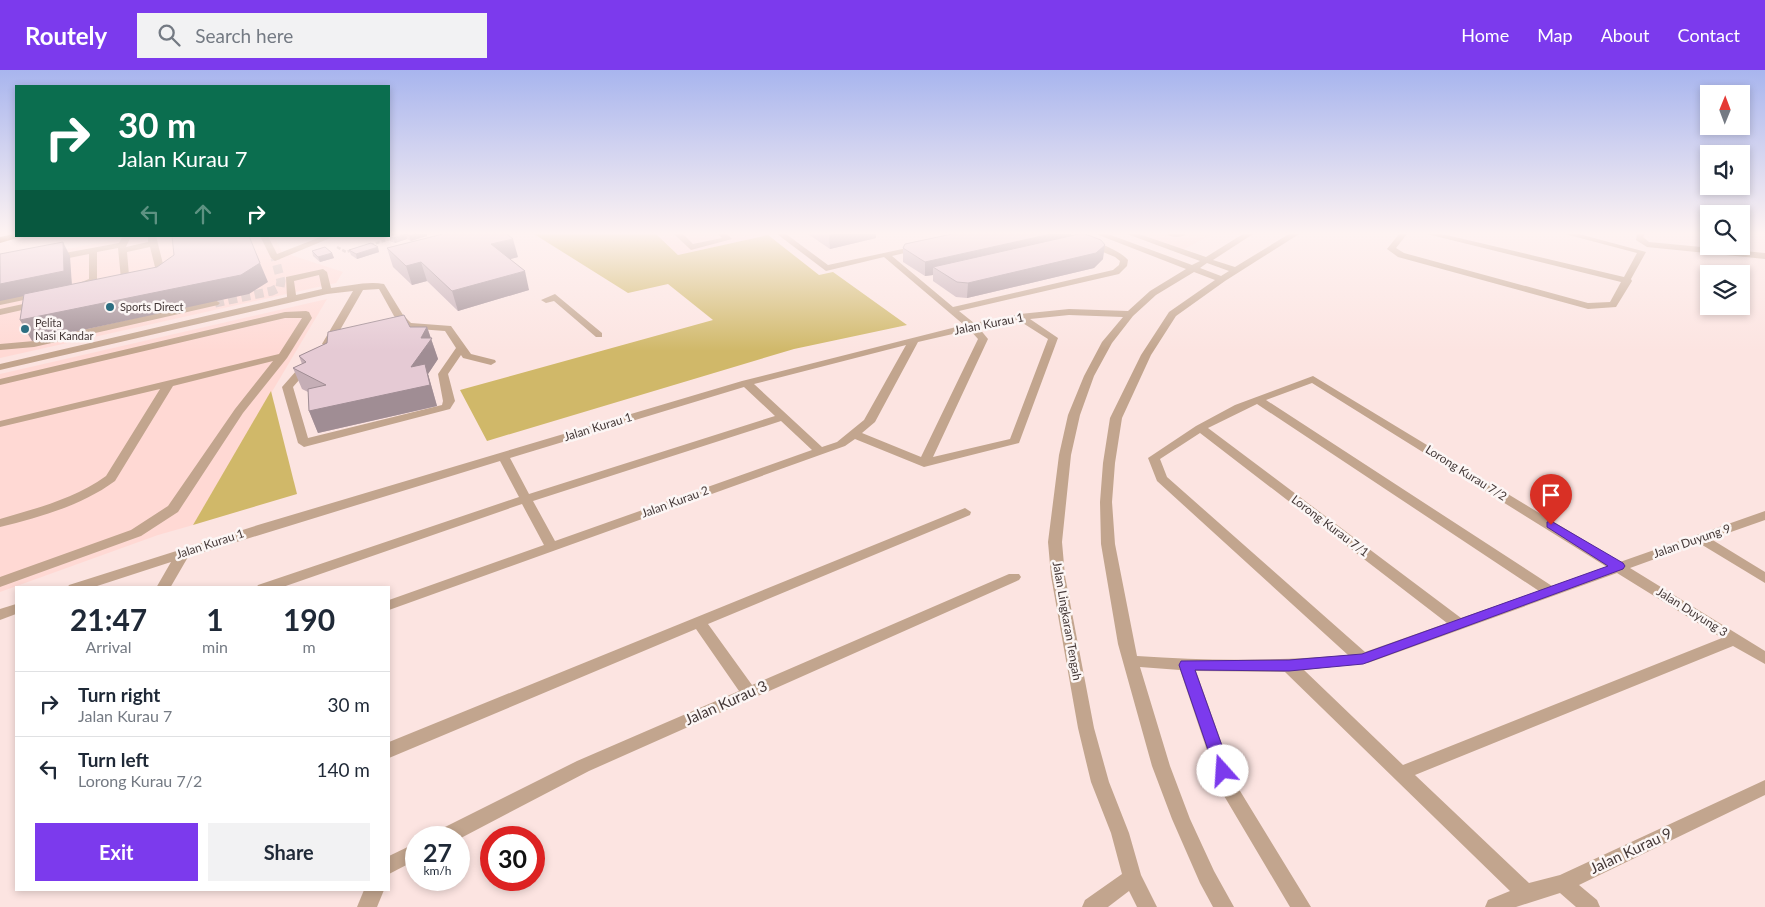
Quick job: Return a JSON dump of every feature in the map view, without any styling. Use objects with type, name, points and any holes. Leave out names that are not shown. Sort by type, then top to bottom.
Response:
[{"type":"street","points":[[68,288],[87,284],[93,280],[93,273]]},
{"type":"street","points":[[123,273],[124,287]]},
{"type":"street","points":[[147,280],[158,273]]},
{"type":"street","points":[[292,299],[289,279],[318,273]]},
{"type":"street","points":[[323,273],[327,291]]},
{"type":"street","points":[[912,273],[923,281],[983,339],[924,463]]},
{"type":"street","points":[[951,310],[1111,273]]},
{"type":"street","name":"Jalan Lingkaran Tengah","points":[[1147,907],[1132,877],[1120,833],[1100,782],[1086,728],[1058,576],[1055,542],[1065,455],[1074,415],[1089,376],[1107,342],[1130,314],[1153,293],[1185,273]]},
{"type":"street","points":[[1213,273],[1222,279]]},
{"type":"street","points":[[1224,907],[1207,877],[1181,819],[1162,766],[1131,661],[1108,544],[1106,502],[1109,463],[1116,418],[1146,355],[1172,314],[1231,273]]},
{"type":"street","points":[[1468,273],[1588,306],[1613,305],[1632,273]]},
{"type":"street","points":[[1595,273],[1628,281]]},
{"type":"street","points":[[361,286],[323,347],[288,387],[304,443],[446,407],[449,400],[443,374],[461,348]]},
{"type":"street","points":[[0,367],[327,291],[361,286],[381,286],[389,296],[392,308],[400,324],[448,328],[467,356],[491,362]]},
{"type":"street","points":[[0,302],[48,292]]},
{"type":"street","points":[[285,315],[299,307],[302,303],[302,297]]},
{"type":"street","points":[[546,300],[555,297],[599,335]]},
{"type":"street","points":[[0,312],[48,302]]},
{"type":"street","points":[[0,346],[34,344],[215,303]]},
{"type":"street","name":"Jalan Kurau 1","points":[[80,586],[183,553],[746,383],[914,340],[1020,317],[1069,312],[1130,314]]},
{"type":"street","points":[[0,382],[285,315],[302,313],[306,314],[307,318],[283,356],[239,411],[173,509],[136,533],[0,582]]},
{"type":"street","points":[[856,435],[924,463],[1016,441],[1053,338],[1020,317]]},
{"type":"street","points":[[323,347],[347,336]]},
{"type":"street","name":"Jalan Kurau 2","points":[[390,605],[841,444],[856,435],[869,422],[914,340]]},
{"type":"street","points":[[0,424],[283,356]]},
{"type":"street","name":"Lorong Kurau 7/2","points":[[1258,400],[1314,379],[1619,566]]},
{"type":"street","points":[[0,523],[74,500],[98,489],[111,478],[169,383]]},
{"type":"street","points":[[746,383],[820,451]]},
{"type":"street","points":[[1363,659],[1161,478],[1154,458],[1200,428],[1238,407],[1258,400],[1551,592]]},
{"type":"street","points":[[269,586],[526,499],[782,417]]},
{"type":"street","name":"Lorong Kurau 7/1","points":[[1200,428],[1459,624]]},
{"type":"street","points":[[503,456],[551,546]]},
{"type":"street","points":[[390,750],[965,512]]},
{"type":"street","name":"Jalan Duyung 9","points":[[1131,661],[1186,665],[1289,666],[1363,659],[1765,514]]},
{"type":"street","points":[[1700,538],[1765,578]]},
{"type":"street","points":[[164,586],[183,553]]},
{"type":"street","name":"Jalan Duyung 3","points":[[1619,566],[1765,658]]},
{"type":"street","name":"Jalan Kurau 3","points":[[466,826],[583,766],[1014,577]]},
{"type":"street","points":[[0,615],[15,609]]},
{"type":"street","points":[[698,621],[749,694]]},
{"type":"street","points":[[1400,773],[1735,639]]},
{"type":"street","points":[[1186,665],[1229,789],[1302,907]]},
{"type":"street","points":[[1289,666],[1526,893]]},
{"type":"street","name":"Jalan Kurau 9","points":[[1495,907],[1526,893],[1563,883],[1765,788]]},
{"type":"street","points":[[390,864],[405,857]]},
{"type":"street","points":[[1092,907],[1132,877]]},
{"type":"street","points":[[1563,883],[1590,907]]},
{"type":"street","points":[[367,907],[374,891]]},
{"type":"shaded area","points":[[0,273],[342,273],[336,283],[0,358]]},
{"type":"shaded area","points":[[596,273],[817,273],[819,275],[834,273],[907,325],[794,349],[487,441],[460,390],[713,320],[668,284],[628,293]]},
{"type":"shaded area","points":[[327,299],[193,525],[158,535],[0,592],[0,374]]},
{"type":"shaded area","points":[[271,391],[297,494],[193,525]]},
{"type":"building","points":[[0,273],[54,273],[0,284]]},
{"type":"building","points":[[127,273],[244,273],[20,320],[24,294]]},
{"type":"building","points":[[433,273],[517,273],[452,291]]},
{"type":"building","points":[[943,273],[1010,273],[968,283],[957,282]]},
{"type":"building","points":[[404,315],[410,327],[427,327],[421,338],[432,338],[411,367],[425,364],[430,385],[309,411],[308,389],[326,385],[293,368],[306,362],[299,356],[327,343],[328,332]]},
{"type":"tunnel","points":[[215,303],[272,291],[280,287],[279,273]]},
{"type":"place","name":"Sports Direct","points":[[110,307]]},
{"type":"place","name":"Pelita Nasi Kandar","points":[[25,329]]},
{"type":"route","points":[[1223,771],[1186,665],[1289,666],[1363,659],[1619,566],[1551,525]]}]
